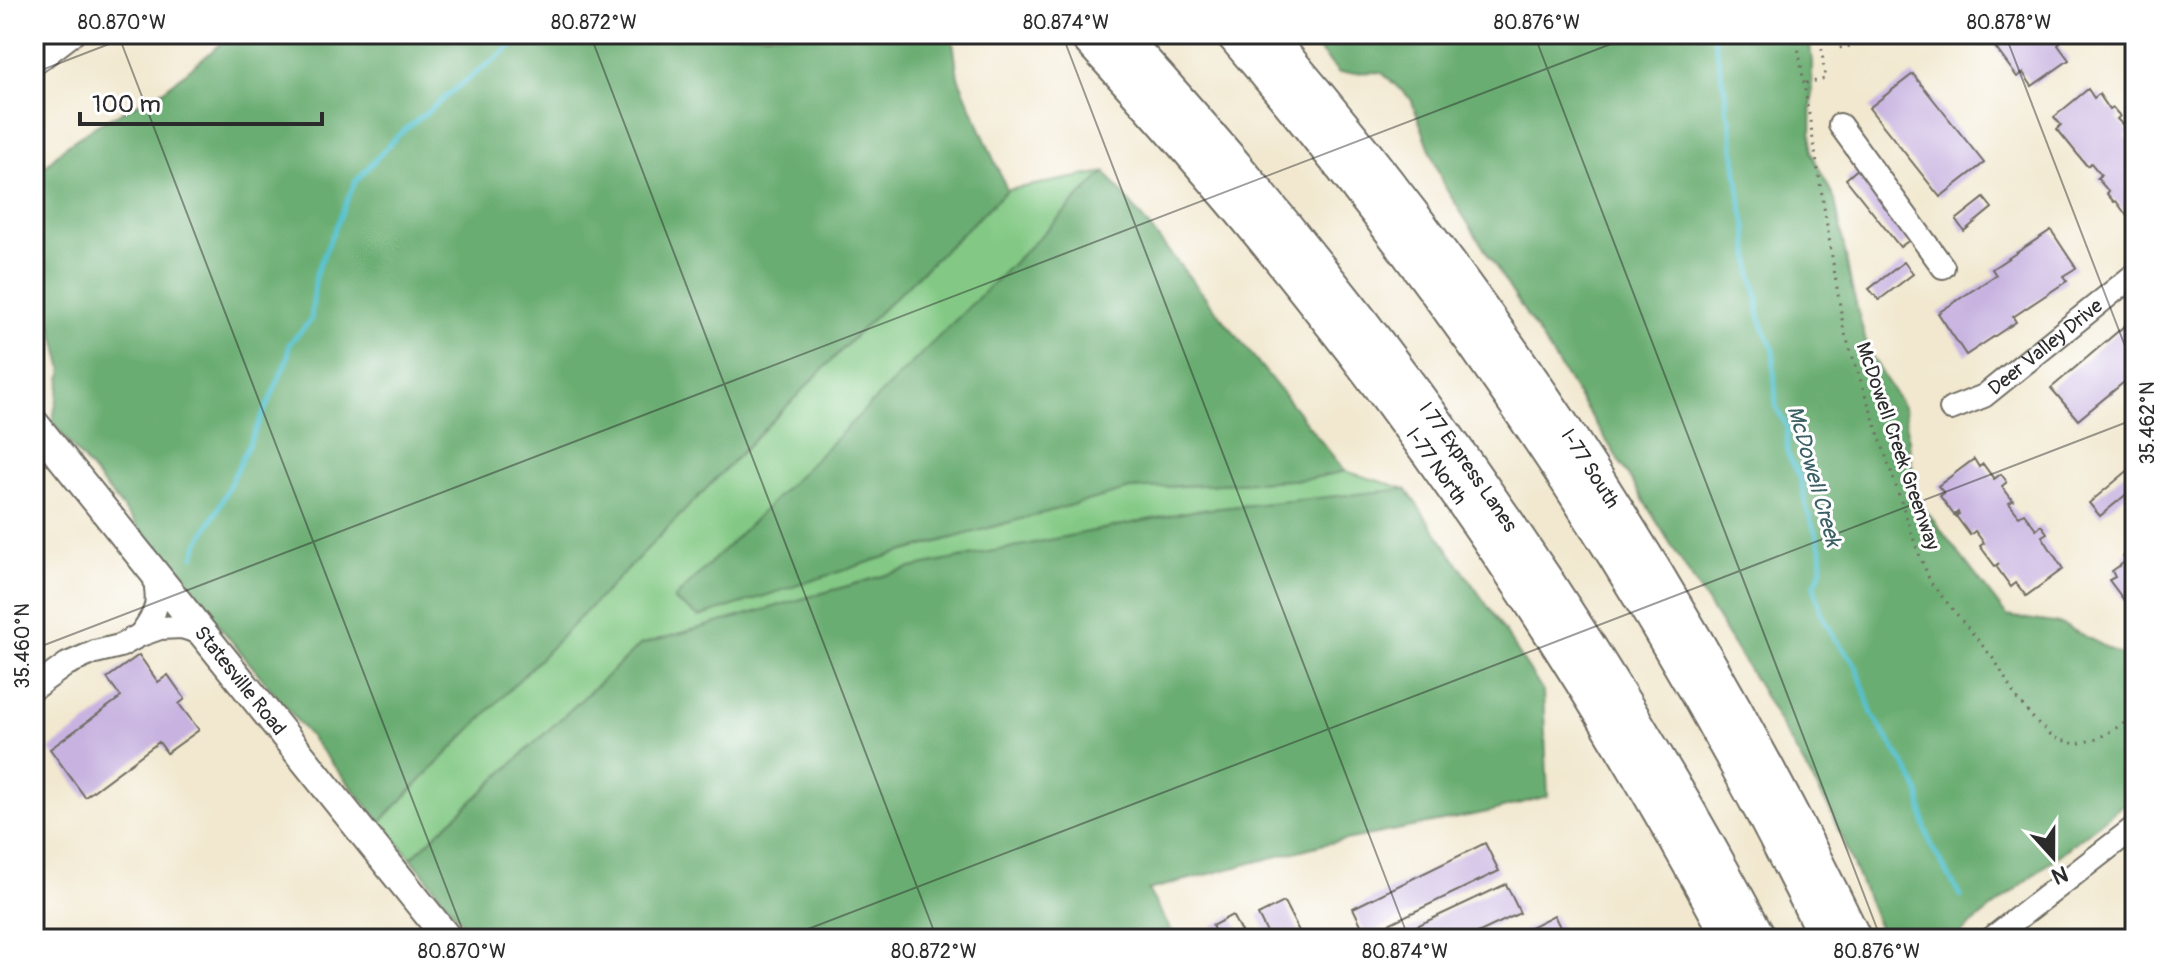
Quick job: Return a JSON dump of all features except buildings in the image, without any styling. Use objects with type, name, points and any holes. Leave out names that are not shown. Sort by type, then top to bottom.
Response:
[{"type":"highway","name":"I-77 North","points":[[1084,34],[1197,159],[1309,295],[1467,507],[1611,729],[1730,939]]},
{"type":"highway","name":"I 77 Express Lanes","points":[[1120,34],[1217,142],[1329,278],[1489,492],[1634,715],[1760,939]]},
{"type":"highway","points":[[1232,34],[1322,142],[1405,250],[1582,503],[1717,730],[1826,939]]},
{"type":"highway","name":"I-77 South","points":[[1267,34],[1343,126],[1453,270],[1604,489],[1659,576],[1740,717],[1855,939]]},
{"type":"main road","name":"Statesville Road","points":[[34,423],[448,939]]},
{"type":"street","points":[[34,64],[73,34]]},
{"type":"street","points":[[1840,125],[1943,267]]},
{"type":"street","name":"Deer Valley Drive","points":[[1951,409],[1984,396],[2135,274]]},
{"type":"street","points":[[140,635],[153,618],[158,600],[154,573]]},
{"type":"street","points":[[34,688],[67,664],[160,628],[182,627],[204,634]]},
{"type":"street","points":[[1991,939],[2135,827]]},
{"type":"path","name":"McDowell Creek Greenway","points":[[1796,34],[1844,331],[1931,583],[1996,662],[2016,698],[2055,738],[2075,744],[2097,739],[2135,717]]},
{"type":"path","points":[[1804,83],[1825,79],[1820,34]]},
{"type":"path","points":[[1833,34],[1839,48],[1850,46],[1867,34]]},
{"type":"green space","points":[[233,34],[952,34],[958,77],[1007,190],[866,325],[380,822],[52,422],[63,370],[52,326],[34,300],[34,177],[67,145],[97,125],[164,90]]},
{"type":"green space","points":[[1305,34],[1809,34],[1812,63],[1811,152],[1835,200],[1852,289],[1868,350],[1904,409],[1917,499],[2007,616],[2061,624],[2135,662],[2135,795],[1953,939],[1884,939],[1831,812],[1752,675],[1443,184],[1411,99],[1381,72],[1339,73]]},
{"type":"green space","points":[[1105,172],[674,600],[699,617],[894,554],[1130,489],[1308,479],[1345,471],[1406,489],[1192,511],[911,568],[640,645],[411,858],[380,822],[866,325],[1007,190]]},
{"type":"green space","points":[[1105,172],[1345,471],[1308,479],[1130,489],[894,554],[699,617],[674,599]]},
{"type":"green space","points":[[1406,489],[1496,618],[1543,692],[1548,796],[1488,812],[1325,844],[1148,890],[1176,939],[475,939],[411,858],[640,645],[911,568],[1192,511]]},
{"type":"waterway","points":[[194,556],[272,395],[288,357],[289,344],[311,320],[316,273],[355,182],[395,138],[528,34]]},
{"type":"waterway","name":"McDowell Creek","points":[[1713,34],[1730,119],[1759,317],[1773,348],[1776,407],[1787,427],[1787,453],[1800,477],[1807,510],[1821,548],[1822,568],[1814,586],[1821,612],[1835,639],[1856,665],[1872,714],[1919,792],[1932,847],[1961,897]]}]
